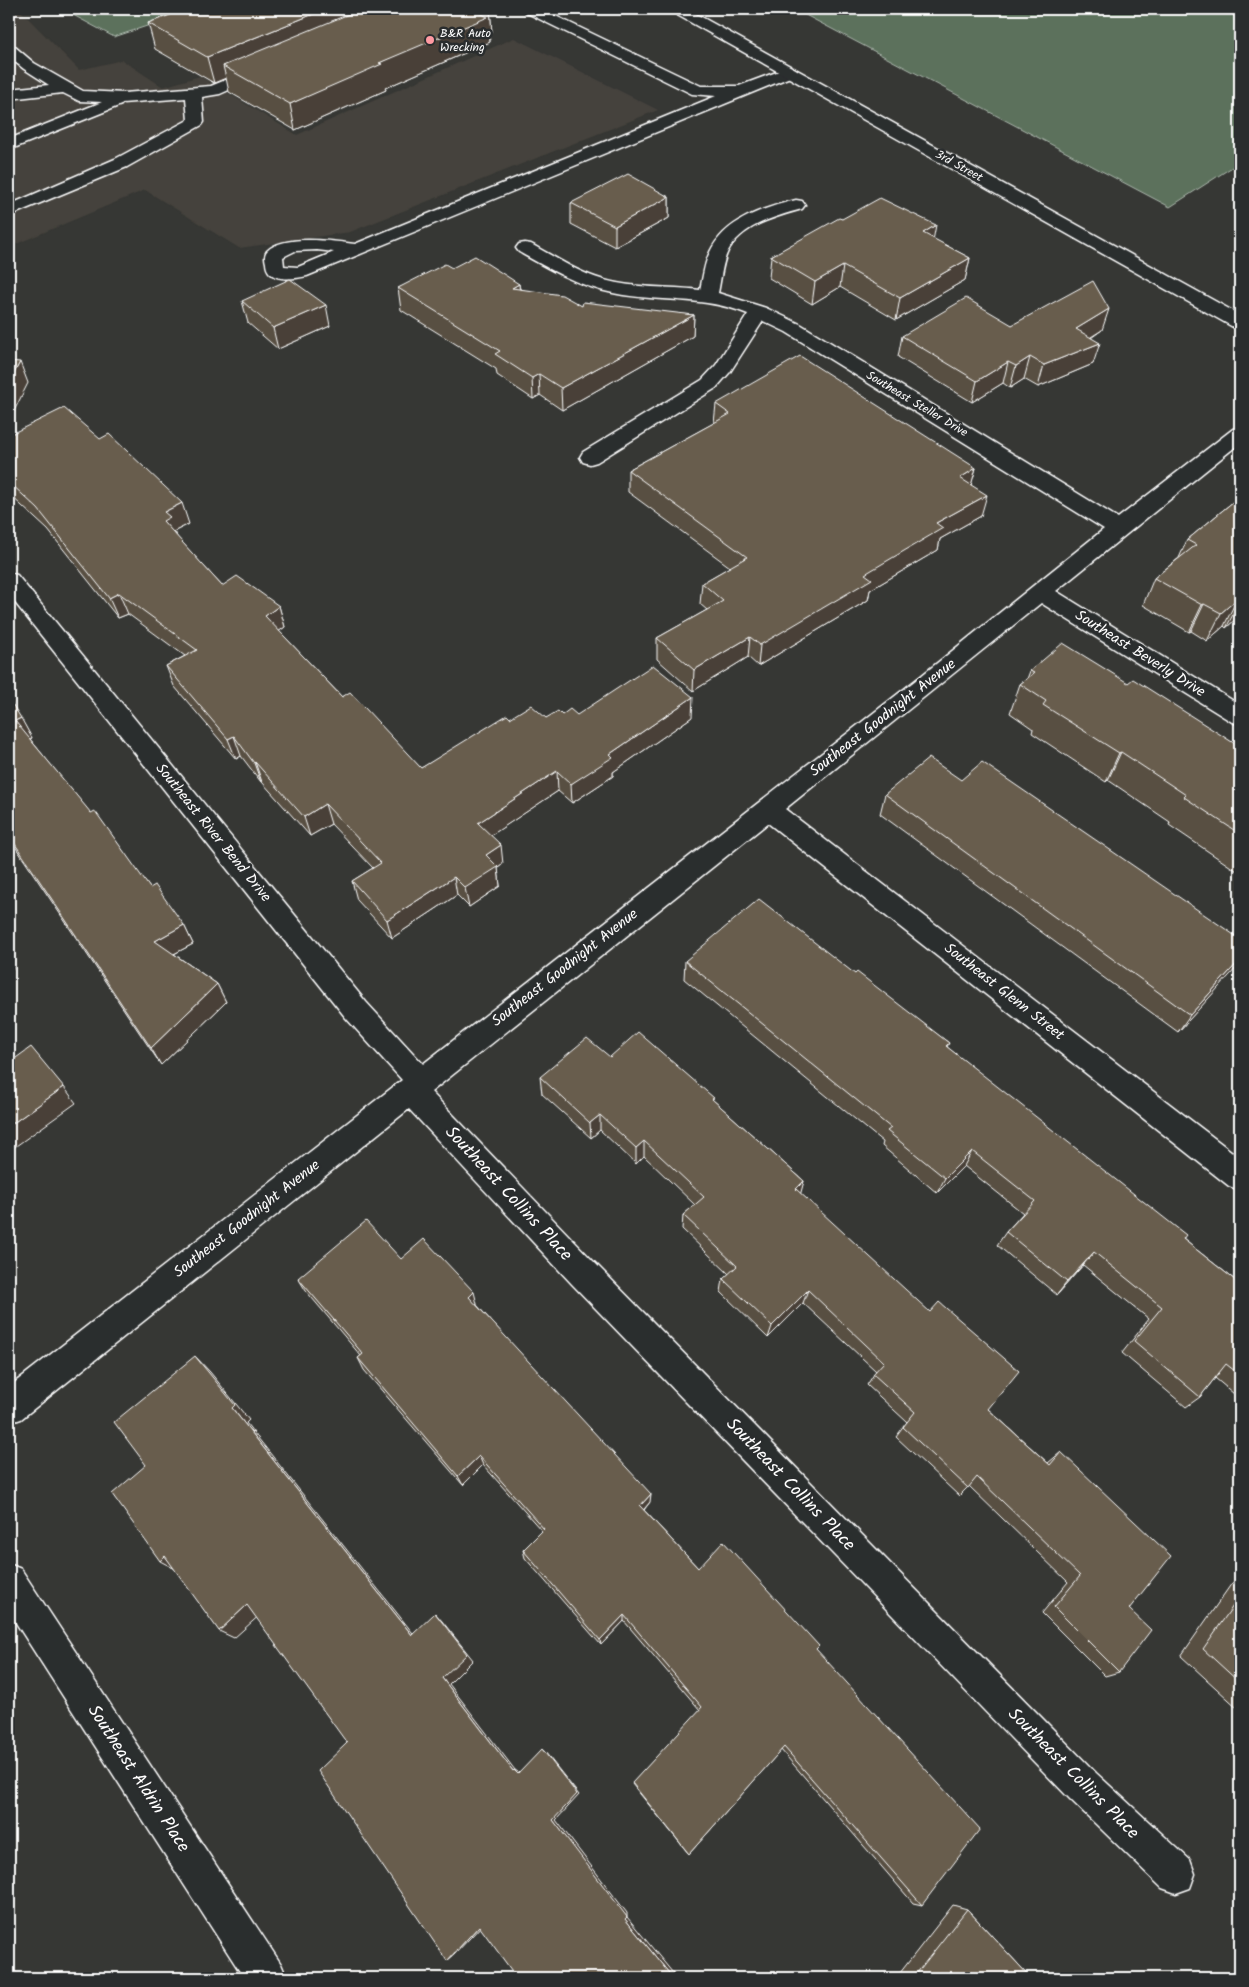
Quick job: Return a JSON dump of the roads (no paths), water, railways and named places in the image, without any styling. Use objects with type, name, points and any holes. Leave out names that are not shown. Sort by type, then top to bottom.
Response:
[{"type":"main road","points":[[530,9],[698,91],[742,91]]},
{"type":"main road","name":"3rd Street","points":[[677,9],[1240,323]]},
{"type":"main road","points":[[9,49],[29,66],[79,96],[124,98],[214,91],[278,64]]},
{"type":"main road","points":[[356,249],[455,207],[634,137],[790,72]]},
{"type":"main road","points":[[9,94],[64,88]]},
{"type":"main road","points":[[9,211],[120,163],[196,122],[194,92]]},
{"type":"main road","points":[[9,145],[124,98]]},
{"type":"main road","points":[[708,296],[718,253],[724,242],[744,226],[774,211],[796,204]]},
{"type":"main road","name":"Southeast Steller Drive","points":[[525,248],[578,277],[599,285],[636,292],[708,296],[759,312],[793,328],[1119,528]]},
{"type":"main road","points":[[590,457],[709,384],[723,368],[759,312]]},
{"type":"main road","name":"Southeast Goodnight Avenue","points":[[9,1407],[1240,433]]},
{"type":"main road","name":"Southeast River Bend Drive","points":[[9,580],[416,1086]]},
{"type":"main road","name":"Southeast Beverly Drive","points":[[1041,592],[1240,716]]},
{"type":"main road","name":"Southeast Glenn Street","points":[[767,809],[1240,1176]]},
{"type":"main road","name":"Southeast Collins Place","points":[[416,1086],[583,1273],[1083,1786],[1176,1874]]},
{"type":"main road","name":"Southeast Aldrin Place","points":[[9,1581],[267,1978]]},
{"type":"place","name":"B&R Auto Wrecking","points":[[430,40]]}]
